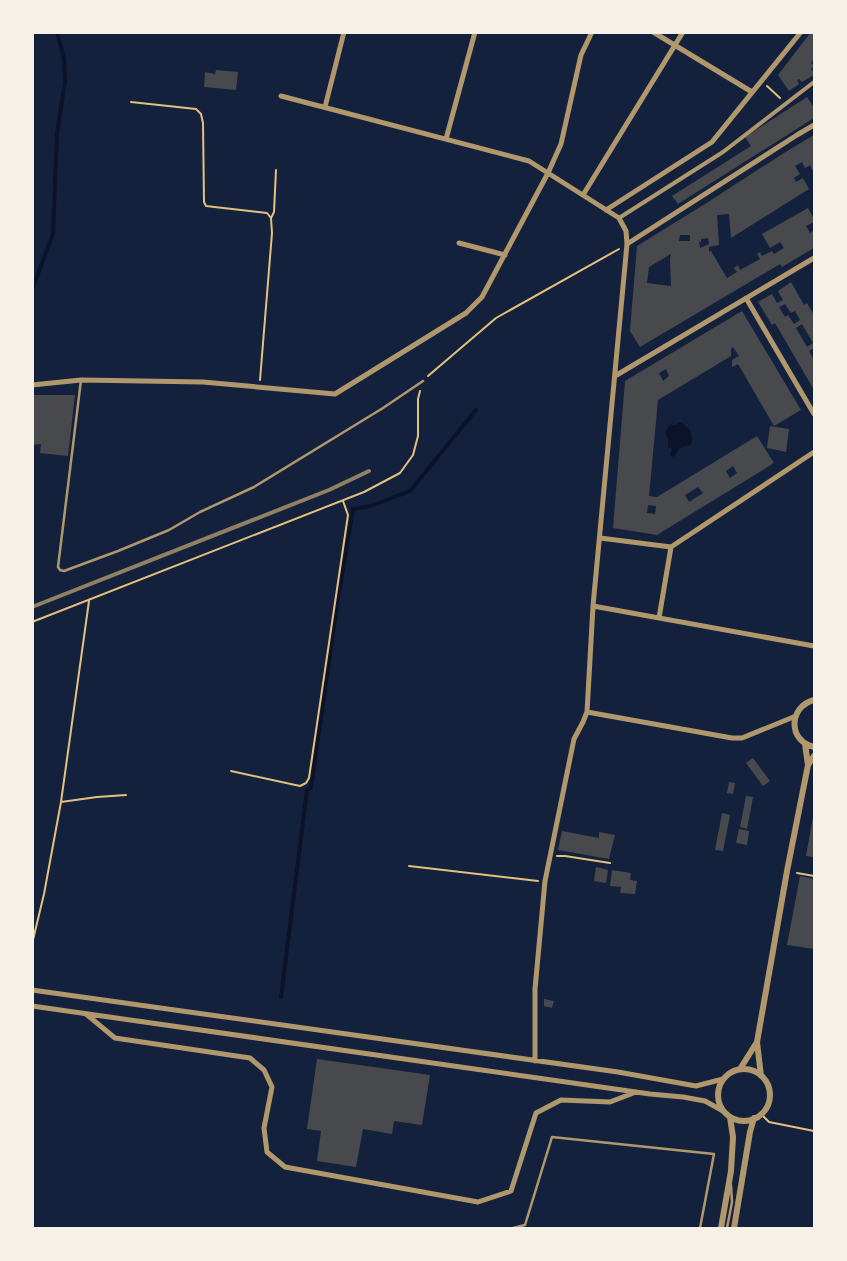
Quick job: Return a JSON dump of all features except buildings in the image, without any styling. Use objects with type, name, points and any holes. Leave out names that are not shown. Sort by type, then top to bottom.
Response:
[{"type":"street","points":[[325,107],[344,32]]},
{"type":"street","points":[[446,139],[475,32]]},
{"type":"street","points":[[32,385],[81,380],[203,382],[335,394],[466,313],[482,298],[548,173],[561,144],[581,55],[592,32]]},
{"type":"street","points":[[653,32],[752,92]]},
{"type":"street","points":[[583,195],[683,32]]},
{"type":"street","points":[[606,210],[712,142],[801,32]]},
{"type":"street","points":[[620,218],[723,152],[814,82]]},
{"type":"street","points":[[282,96],[529,161],[620,218],[626,231],[627,244],[593,606],[587,712],[574,739],[545,881],[535,989],[535,1061]]},
{"type":"street","points":[[627,244],[814,126]]},
{"type":"street","points":[[459,243],[505,255]]},
{"type":"street","points":[[615,376],[814,258]]},
{"type":"street","points":[[746,298],[814,414]]},
{"type":"street","points":[[600,538],[671,547],[814,452]]},
{"type":"street","points":[[659,618],[671,547]]},
{"type":"street","points":[[593,606],[814,646]]},
{"type":"street","points":[[814,700],[802,706],[794,724],[799,738],[805,744],[814,747]]},
{"type":"street","points":[[587,712],[732,738],[742,738],[796,716]]},
{"type":"street","points":[[761,1076],[757,1042],[808,764],[805,744]]},
{"type":"street","points":[[808,764],[814,756]]},
{"type":"street","points":[[32,990],[618,1072],[696,1086],[723,1079]]},
{"type":"street","points":[[32,1006],[682,1097],[705,1101],[730,1117],[739,1120],[744,1121],[757,1116]]},
{"type":"street","points":[[86,1014],[115,1038],[250,1058],[264,1070],[272,1087],[264,1128],[267,1152],[285,1167],[478,1202],[511,1191],[536,1113],[561,1100],[610,1102],[636,1092]]},
{"type":"street","points":[[740,1069],[757,1042]]},
{"type":"street","points":[[723,1111],[718,1095],[720,1084],[730,1072],[740,1069],[751,1070],[761,1076],[767,1085],[769,1095],[767,1106],[757,1116],[750,1132],[734,1228]]},
{"type":"street","points":[[721,1228],[731,1171],[733,1137],[730,1117]]},
{"type":"lane","points":[[81,380],[58,567],[64,571],[169,530],[200,512],[254,487],[383,408],[424,380]]},
{"type":"lane","points":[[513,1228],[525,1225],[552,1137],[714,1154],[700,1228]]},
{"type":"lane","points":[[727,1228],[732,1202],[731,1171]]},
{"type":"path","points":[[761,81],[786,103]]},
{"type":"path","points":[[132,102],[196,108],[201,114],[203,123],[204,202],[206,206],[266,213],[270,218],[272,233],[260,387]]},
{"type":"path","points":[[270,218],[274,212],[276,170]]},
{"type":"path","points":[[32,622],[364,492],[400,473],[413,455],[418,436],[418,398],[424,380],[496,318],[627,244]]},
{"type":"path","points":[[232,771],[300,786],[306,783],[309,778],[348,515],[343,500]]},
{"type":"path","points":[[32,944],[44,894],[61,802],[88,601]]},
{"type":"path","points":[[61,802],[126,795]]},
{"type":"path","points":[[550,856],[565,856],[610,863]]},
{"type":"path","points":[[409,866],[545,881]]},
{"type":"path","points":[[787,871],[814,876]]},
{"type":"path","points":[[757,1116],[769,1122],[814,1132]]},
{"type":"water","points":[[680,422],[690,431],[692,441],[691,445],[681,448],[674,457],[670,455],[672,449],[668,447],[668,439],[665,433],[670,424],[675,425]]},
{"type":"waterway","points":[[32,290],[53,234],[57,134],[65,81],[64,59],[57,32]]},
{"type":"waterway","points":[[281,997],[307,790],[311,788],[337,605],[353,509],[371,506],[410,491],[476,410]]},
{"type":"railway","points":[[32,607],[329,490],[369,471]]}]
